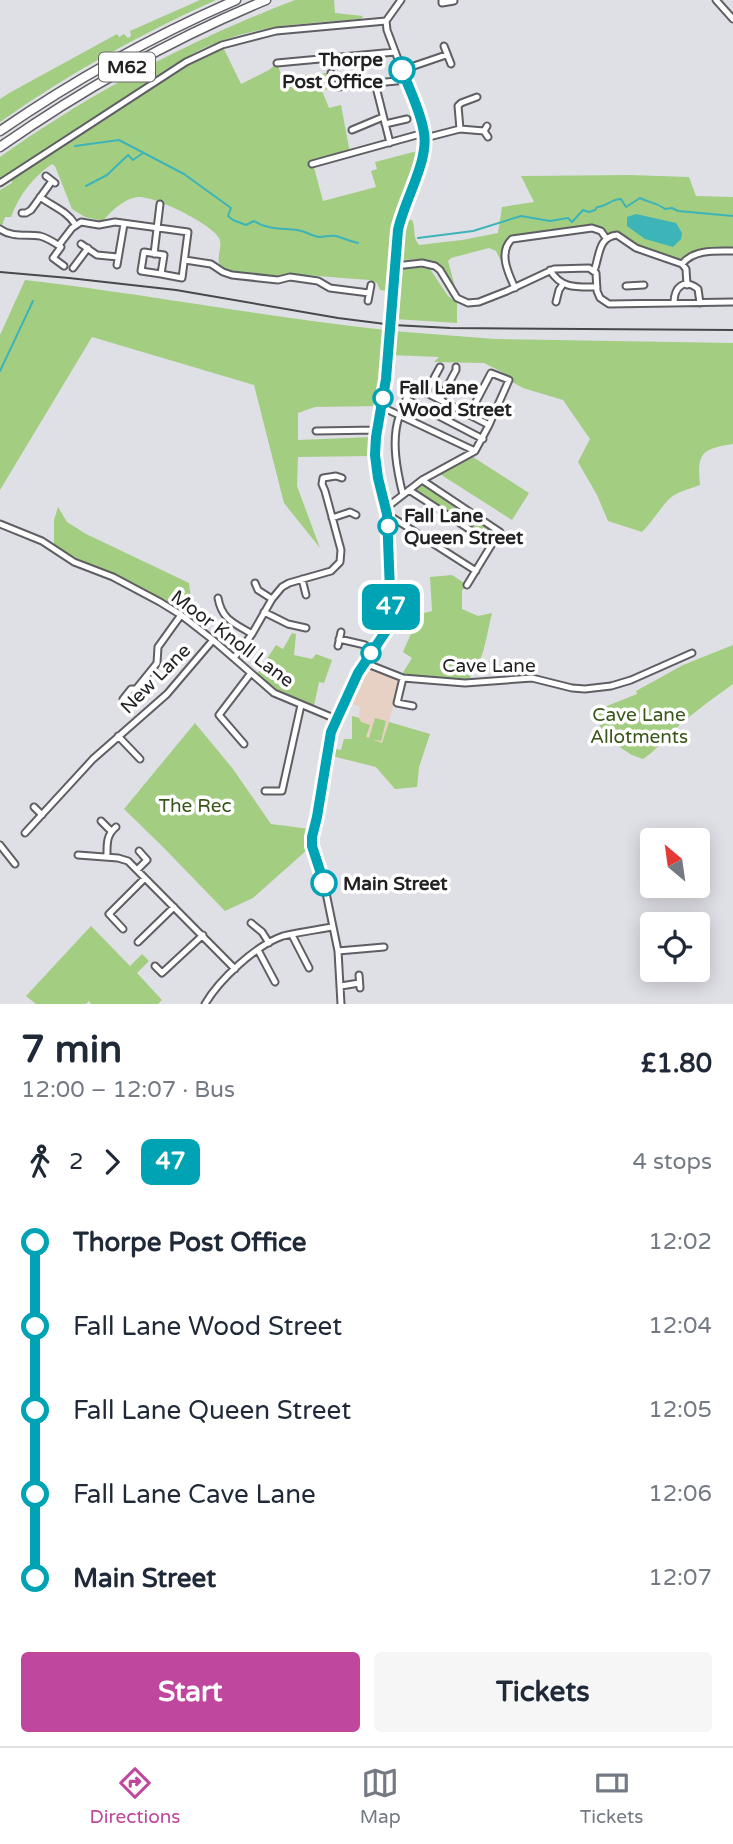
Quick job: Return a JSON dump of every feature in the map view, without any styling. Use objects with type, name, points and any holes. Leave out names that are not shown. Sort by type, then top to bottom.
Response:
[{"type":"highway","name":"M62","points":[[0,131],[110,62],[196,17],[236,0]]},
{"type":"highway","name":"M62","points":[[0,147],[113,75],[216,21],[265,1]]},
{"type":"street","points":[[341,1004],[338,951],[312,837],[331,732],[391,617],[387,511],[376,465],[377,430],[382,407],[401,216],[417,175],[425,136],[386,21],[401,0]]},
{"type":"street","points":[[442,0],[442,3],[454,1]]},
{"type":"street","points":[[716,0],[733,19]]},
{"type":"street","points":[[0,183],[205,52],[268,32],[386,21]]},
{"type":"street","points":[[444,46],[451,64]]},
{"type":"street","points":[[277,63],[395,52]]},
{"type":"street","points":[[402,70],[446,54]]},
{"type":"street","points":[[331,73],[332,84],[337,87],[406,80]]},
{"type":"street","points":[[375,83],[390,143]]},
{"type":"street","points":[[460,129],[458,106],[477,97]]},
{"type":"street","points":[[352,130],[384,121],[407,119]]},
{"type":"street","points":[[312,164],[390,143],[460,129],[486,131]]},
{"type":"street","points":[[22,213],[31,210],[54,182],[46,176]]},
{"type":"street","points":[[40,197],[67,214],[75,224]]},
{"type":"street","points":[[154,254],[160,204]]},
{"type":"street","points":[[64,266],[53,258],[75,224],[86,222],[99,225],[115,222],[188,232],[182,278],[141,271],[144,252],[164,255],[161,274]]},
{"type":"street","points":[[117,265],[124,224]]},
{"type":"street","points":[[515,288],[505,258],[506,246],[512,239],[592,228],[601,231],[606,238]]},
{"type":"street","points":[[0,229],[9,234],[42,237],[60,246]]},
{"type":"street","points":[[594,271],[603,242],[606,238],[617,235],[636,248],[681,264],[686,270],[687,285]]},
{"type":"street","points":[[81,244],[97,255],[118,257]]},
{"type":"street","points":[[73,268],[88,248]]},
{"type":"street","points":[[681,264],[688,257],[697,254],[733,251]]},
{"type":"street","points":[[185,260],[211,264],[227,274],[278,280],[300,278],[318,281],[327,287],[369,293]]},
{"type":"street","points":[[395,266],[422,263],[435,266],[457,298],[468,303],[488,299],[550,270],[589,268],[597,276],[597,289],[602,301],[613,304],[733,302]]},
{"type":"street","points":[[550,270],[563,284],[597,289]]},
{"type":"street","points":[[556,302],[563,284]]},
{"type":"street","points":[[368,301],[371,285]]},
{"type":"street","points":[[626,286],[644,285]]},
{"type":"street","points":[[674,303],[677,289],[687,285],[698,289],[700,303]]},
{"type":"street","points":[[634,286],[635,303]]},
{"type":"street","points":[[326,297],[327,287]]},
{"type":"street","points":[[426,393],[440,367]]},
{"type":"street","points":[[440,400],[456,367]]},
{"type":"street","points":[[387,511],[422,480],[475,451],[509,380],[491,373],[469,415]]},
{"type":"street","points":[[403,495],[396,434],[399,415],[413,386],[489,425]]},
{"type":"street","points":[[406,399],[483,439]]},
{"type":"street","points":[[382,407],[475,451]]},
{"type":"street","points":[[316,431],[377,430]]},
{"type":"street","points":[[234,658],[282,587],[331,571],[340,562],[341,550],[322,476],[341,479],[347,472]]},
{"type":"street","points":[[422,480],[500,532]]},
{"type":"street","points":[[409,490],[492,544],[467,585]]},
{"type":"street","points":[[332,518],[352,511]]},
{"type":"street","points":[[387,511],[476,571]]},
{"type":"street","name":"Moor Knoll Lane","points":[[0,524],[42,541],[74,562],[113,577],[160,602],[213,640],[274,693],[336,719]]},
{"type":"street","points":[[302,579],[306,594]]},
{"type":"street","points":[[256,583],[258,590],[272,599]]},
{"type":"street","points":[[218,597],[221,612],[230,621],[252,634]]},
{"type":"street","points":[[213,615],[221,612]]},
{"type":"street","points":[[264,612],[295,629],[306,628]]},
{"type":"street","points":[[123,699],[131,690],[136,689],[157,663],[158,648],[181,615]]},
{"type":"street","points":[[340,639],[354,641],[373,650]]},
{"type":"street","name":"New Lane","points":[[24,833],[93,759],[167,694],[213,640]]},
{"type":"street","name":"Cave Lane","points":[[365,663],[403,678],[465,683],[531,678],[585,690],[631,680],[692,653]]},
{"type":"street","points":[[157,663],[164,668]]},
{"type":"street","points":[[244,744],[219,715],[251,673]]},
{"type":"street","points":[[403,678],[397,703],[413,706]]},
{"type":"street","points":[[125,684],[131,690]]},
{"type":"street","points":[[265,791],[282,791],[301,705]]},
{"type":"street","name":"New Lane","points":[[118,736],[139,759]]},
{"type":"street","points":[[34,807],[42,814]]},
{"type":"street","points":[[101,821],[114,829],[107,839],[107,857]]},
{"type":"street","points":[[0,845],[15,864]]},
{"type":"street","points":[[137,870],[147,860],[139,851]]},
{"type":"street","points":[[78,855],[124,859],[235,969]]},
{"type":"street","points":[[123,929],[109,914],[145,878]]},
{"type":"street","points":[[138,942],[174,906]]},
{"type":"street","points":[[251,923],[262,932],[269,943]]},
{"type":"street","points":[[205,1004],[235,969],[269,943],[332,927]]},
{"type":"street","points":[[155,966],[162,973],[203,935]]},
{"type":"street","points":[[292,935],[309,968]]},
{"type":"street","points":[[338,951],[384,947]]},
{"type":"street","points":[[258,950],[272,979]]},
{"type":"street","points":[[341,986],[360,986],[359,975]]},
{"type":"shaded area","points":[[368,668],[400,681],[389,722],[430,734],[419,767],[417,787],[395,789],[376,767],[332,756],[334,749],[341,750],[344,739],[352,739],[352,716],[359,717],[360,707],[350,703]]},
{"type":"green space","points":[[200,0],[216,0],[105,56],[0,122],[0,99],[11,92],[117,34],[119,37],[124,34],[128,38],[131,36],[130,31]]},
{"type":"green space","points":[[295,0],[334,0],[335,13],[363,16],[361,19],[274,28],[212,44],[192,54],[0,179],[0,157],[106,89],[218,32]]},
{"type":"green space","points":[[223,47],[241,84],[277,63],[282,77],[328,73],[331,88],[322,91],[329,108],[341,105],[350,153],[313,164],[323,201],[376,187],[371,171],[377,169],[375,162],[421,150],[397,219],[389,291],[380,290],[377,283],[369,280],[292,274],[278,277],[223,269],[219,262],[220,242],[214,232],[182,212],[146,198],[138,197],[123,202],[103,221],[85,217],[72,209],[52,164],[27,187],[11,217],[5,217],[0,226],[0,190],[12,183],[12,179],[186,66]]},
{"type":"green space","points":[[521,176],[689,177],[696,196],[733,197],[733,249],[699,251],[680,259],[636,246],[622,235],[607,233],[593,226],[514,236],[506,240],[503,246],[502,263],[496,251],[489,248],[448,261],[457,294],[438,265],[426,260],[404,260],[400,256],[403,219],[412,220],[419,245],[498,233],[502,207],[534,202]]},
{"type":"green space","points":[[402,269],[430,269],[448,296],[457,303],[457,323],[394,319],[398,273]]},
{"type":"green space","points":[[25,280],[386,330],[380,406],[315,407],[298,413],[298,440],[373,437],[372,456],[298,457],[297,486],[320,548],[284,503],[254,385],[92,337],[0,490],[0,335]]},
{"type":"green space","points":[[393,331],[495,339],[733,343],[733,444],[714,448],[703,454],[699,466],[700,485],[671,497],[642,532],[608,521],[578,462],[590,439],[563,400],[523,388],[509,380],[504,373],[484,363],[434,362],[439,357],[391,355]]},
{"type":"green space","points":[[473,457],[529,493],[512,520],[440,474]]},
{"type":"green space","points":[[422,484],[501,536],[494,543],[414,491]]},
{"type":"green space","points":[[58,507],[67,522],[86,534],[189,583],[191,599],[183,614],[154,595],[54,544],[54,520]]},
{"type":"green space","points":[[452,575],[469,586],[462,590],[462,609],[478,616],[492,613],[476,669],[465,683],[403,678],[402,674],[412,658],[403,652],[417,615],[432,611],[430,577]]},
{"type":"green space","points":[[292,633],[296,634],[294,655],[312,659],[316,654],[332,660],[324,683],[319,682],[314,706],[277,690],[257,674],[276,645],[283,649]]},
{"type":"green space","name":"Cave Lane Allotments","points":[[733,645],[733,684],[686,720],[647,756],[643,759],[632,755],[608,740],[592,712],[637,694],[636,691],[683,665]]},
{"type":"green space","points":[[352,716],[370,725],[366,737],[369,738],[375,718],[386,721],[381,741],[372,739],[382,743],[389,722],[430,734],[419,767],[417,787],[395,789],[376,767],[332,756],[334,749],[341,750],[344,739],[352,739]]},
{"type":"green space","name":"The Rec","points":[[195,723],[233,769],[271,824],[310,829],[308,849],[253,898],[225,911],[124,809]]},
{"type":"green space","points":[[91,926],[130,966],[142,954],[149,961],[137,973],[162,1000],[158,1004],[91,1004],[89,1001],[86,1004],[36,1004],[26,996]]},
{"type":"water","points":[[636,214],[676,223],[682,233],[681,239],[673,247],[645,239],[627,226],[627,217]]},
{"type":"waterway","points":[[75,146],[119,140],[184,174],[231,208],[228,216],[233,220],[246,225],[254,221],[319,237],[336,236],[358,243]]},
{"type":"waterway","points":[[86,186],[107,175],[128,155],[133,160],[143,153]]},
{"type":"waterway","points":[[418,238],[473,231],[521,216],[550,221],[568,218],[572,222],[583,210],[589,212],[621,199],[626,207],[640,198],[665,209],[733,216]]},
{"type":"waterway","points":[[0,371],[33,301]]},
{"type":"railway","points":[[0,272],[176,290],[393,325],[450,328],[733,330]]},
{"type":"bus line","name":"47","points":[[324,883],[312,846],[312,837],[331,732],[358,673],[386,631],[391,617],[389,534],[376,465],[376,437],[386,379],[398,230],[418,173],[425,138],[402,70]]},
{"type":"place","name":"Thorpe Post Office","points":[[402,70]]},
{"type":"place","name":"Fall Lane Wood Street","points":[[383,398]]},
{"type":"place","name":"Fall Lane Queen Street","points":[[388,526]]},
{"type":"place","name":"Main Street","points":[[324,883]]}]
